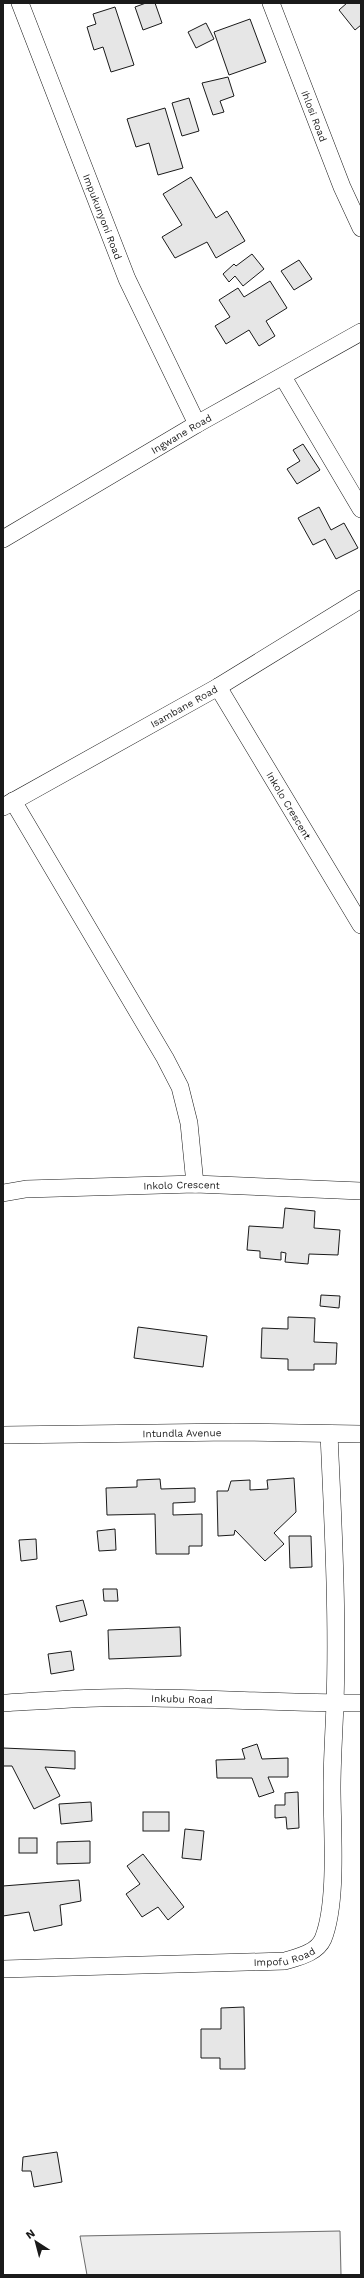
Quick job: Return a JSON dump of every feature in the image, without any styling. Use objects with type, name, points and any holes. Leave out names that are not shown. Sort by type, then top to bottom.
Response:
[{"type":"street","name":"Impukunyoni Road","points":[[20,3],[127,279],[198,424]]},
{"type":"street","name":"Ihlosi Road","points":[[271,3],[342,187],[361,228]]},
{"type":"street","name":"Ingwane Road","points":[[3,539],[198,424],[361,332]]},
{"type":"street","points":[[283,377],[361,509]]},
{"type":"street","name":"Isambane Road","points":[[8,804],[218,687],[361,599]]},
{"type":"street","name":"Inkolo Crescent","points":[[218,687],[361,925]]},
{"type":"street","points":[[8,804],[180,1087],[189,1123],[195,1184]]},
{"type":"street","name":"Inkolo Crescent","points":[[3,1193],[26,1189],[195,1184],[361,1191]]},
{"type":"street","name":"Intundla Avenue","points":[[3,1436],[233,1432],[361,1434]]},
{"type":"street","name":"Impofu Road","points":[[3,1969],[285,1961],[302,1956],[317,1948],[322,1940],[328,1921],[331,1895],[332,1753],[335,1703],[333,1526],[329,1434]]},
{"type":"street","name":"Inkubu Road","points":[[3,1704],[93,1698],[361,1703]]},
{"type":"shaded area","points":[[340,2231],[341,2275],[87,2275],[80,2236]]},
{"type":"building","points":[[146,3],[155,3],[162,23],[143,30],[135,7]]},
{"type":"building","points":[[347,3],[361,3],[361,25],[355,30],[339,10]]},
{"type":"building","points":[[115,7],[134,65],[111,72],[103,47],[94,50],[87,27],[96,24],[93,14]]},
{"type":"building","points":[[250,19],[266,62],[229,75],[214,32]]},
{"type":"building","points":[[206,23],[214,39],[196,48],[188,32]]},
{"type":"building","points":[[228,77],[234,96],[220,101],[224,112],[213,115],[202,83]]},
{"type":"building","points":[[189,98],[199,131],[182,136],[172,103]]},
{"type":"building","points":[[165,108],[183,168],[158,175],[149,143],[136,147],[127,119]]},
{"type":"building","points":[[191,177],[216,218],[227,211],[245,241],[216,258],[207,242],[175,258],[162,237],[182,225],[163,194]]},
{"type":"building","points":[[252,254],[264,269],[243,286],[235,276],[229,282],[223,274],[234,264],[236,266]]},
{"type":"building","points":[[299,260],[312,279],[294,290],[281,271]]},
{"type":"building","points":[[270,281],[287,308],[266,321],[275,336],[259,346],[249,330],[226,344],[215,326],[230,317],[219,300],[238,288],[244,297]]},
{"type":"building","points":[[303,444],[320,470],[297,484],[287,469],[300,461],[293,450]]},
{"type":"building","points":[[319,507],[331,530],[344,523],[358,548],[336,559],[325,539],[313,545],[298,518]]},
{"type":"building","points":[[285,1208],[315,1211],[314,1228],[340,1230],[338,1255],[309,1254],[308,1264],[285,1262],[286,1253],[281,1252],[281,1260],[260,1258],[260,1251],[247,1250],[249,1226],[283,1228]]},
{"type":"building","points":[[321,1295],[340,1296],[339,1308],[320,1306]]},
{"type":"building","points":[[288,1317],[315,1318],[314,1342],[337,1343],[336,1364],[314,1364],[314,1370],[288,1370],[288,1359],[261,1358],[262,1328],[288,1329]]},
{"type":"building","points":[[138,1327],[207,1336],[203,1367],[134,1358]]},
{"type":"building","points":[[294,1478],[296,1512],[274,1533],[284,1544],[265,1561],[235,1530],[234,1535],[218,1536],[217,1491],[228,1491],[231,1481],[250,1480],[250,1490],[268,1489],[267,1480]]},
{"type":"building","points":[[160,1479],[161,1489],[195,1488],[195,1502],[173,1503],[173,1515],[202,1514],[202,1546],[189,1546],[189,1554],[156,1554],[155,1514],[107,1515],[106,1488],[137,1487],[137,1480]]},
{"type":"building","points":[[115,1529],[116,1550],[99,1551],[97,1531]]},
{"type":"building","points":[[289,1536],[311,1536],[312,1567],[290,1568]]},
{"type":"building","points":[[36,1539],[37,1559],[21,1561],[19,1540]]},
{"type":"building","points":[[103,1589],[117,1589],[118,1601],[104,1601]]},
{"type":"building","points":[[83,1600],[87,1615],[60,1622],[56,1606]]},
{"type":"building","points":[[180,1627],[181,1656],[109,1659],[108,1630]]},
{"type":"building","points":[[71,1651],[74,1670],[51,1674],[48,1654]]},
{"type":"building","points":[[257,1744],[262,1759],[288,1758],[288,1777],[268,1777],[274,1792],[259,1797],[252,1778],[217,1778],[216,1760],[245,1759],[242,1749]]},
{"type":"building","points":[[3,1748],[75,1751],[75,1769],[45,1767],[60,1796],[34,1809],[12,1766],[3,1766]]},
{"type":"building","points":[[298,1792],[299,1828],[287,1829],[286,1817],[275,1818],[275,1805],[285,1805],[285,1793]]},
{"type":"building","points":[[91,1802],[92,1821],[61,1824],[59,1804]]},
{"type":"building","points":[[143,1812],[169,1812],[169,1831],[143,1831]]},
{"type":"building","points":[[185,1829],[204,1831],[201,1860],[182,1858]]},
{"type":"building","points":[[19,1838],[37,1838],[37,1853],[19,1853]]},
{"type":"building","points":[[90,1841],[90,1863],[57,1864],[57,1842]]},
{"type":"building","points":[[143,1854],[184,1907],[168,1920],[158,1907],[142,1917],[126,1894],[140,1884],[127,1866]]},
{"type":"building","points":[[79,1880],[81,1901],[60,1905],[62,1925],[34,1931],[29,1912],[3,1916],[3,1886]]},
{"type":"building","points":[[244,2007],[245,2069],[220,2069],[220,2058],[201,2058],[201,2029],[221,2029],[221,2008]]},
{"type":"building","points":[[57,2152],[62,2182],[34,2187],[31,2171],[22,2171],[23,2157]]}]
